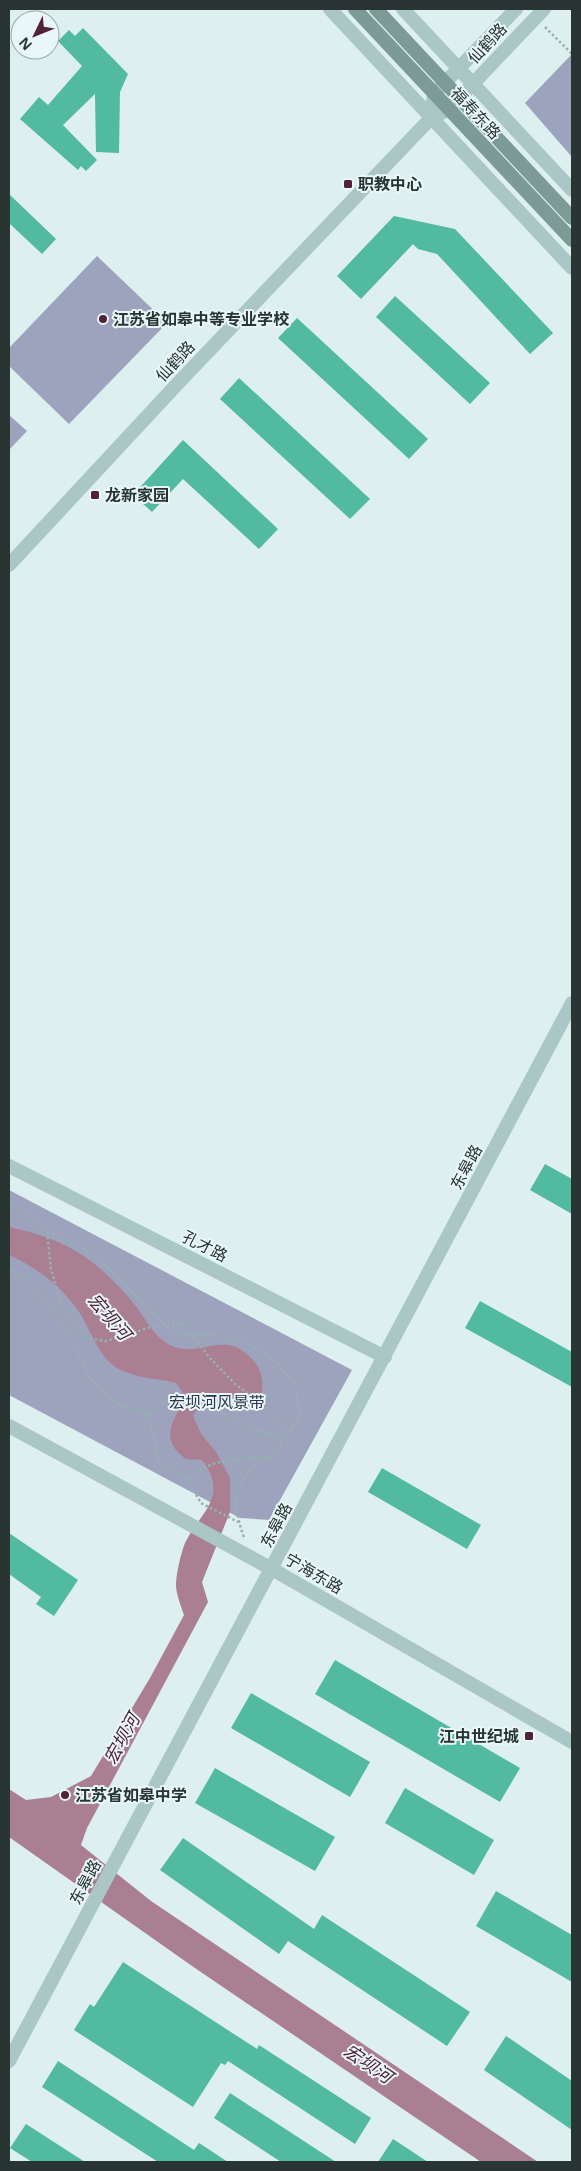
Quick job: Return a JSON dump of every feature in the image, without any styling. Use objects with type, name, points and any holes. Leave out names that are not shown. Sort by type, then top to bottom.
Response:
[{"type":"main road","name":"福寿东路","points":[[355,9],[572,240]]},
{"type":"main road","name":"福寿东路","points":[[376,9],[572,218]]},
{"type":"street","points":[[330,9],[572,268]]},
{"type":"street","points":[[403,9],[572,190]]},
{"type":"street","name":"仙鹤路","points":[[434,94],[516,9]]},
{"type":"street","name":"仙鹤路","points":[[9,565],[173,388],[431,118],[448,109],[460,98],[541,15]]},
{"type":"street","points":[[431,118],[434,94]]},
{"type":"street","name":"东皋路","points":[[9,2061],[572,1004]]},
{"type":"street","name":"孔才路","points":[[9,1166],[385,1357]]},
{"type":"street","name":"宁海东路","points":[[9,1426],[272,1569],[572,1742]]},
{"type":"path","points":[[541,15],[572,54]]},
{"type":"path","points":[[9,1199],[47,1232],[81,1247],[113,1272],[175,1334],[211,1335],[246,1344],[273,1359],[295,1384],[300,1415],[285,1439],[254,1430],[211,1406],[173,1396],[148,1414]]},
{"type":"path","points":[[47,1232],[51,1269],[62,1306],[85,1338],[106,1341],[161,1324],[185,1324],[209,1357],[236,1386],[266,1406],[283,1426],[280,1447],[268,1458],[254,1464],[236,1490],[238,1522],[201,1502],[188,1481],[160,1464],[148,1414]]},
{"type":"path","points":[[9,1269],[25,1276],[68,1332],[92,1380],[116,1403],[148,1414]]},
{"type":"path","points":[[188,1481],[198,1469],[241,1458],[268,1458]]},
{"type":"green space","points":[[572,54],[572,157],[525,103]]},
{"type":"green space","points":[[97,256],[167,323],[69,424],[9,366],[9,348]]},
{"type":"green space","points":[[9,415],[27,431],[9,450]]},
{"type":"green space","name":"宏坝河风景带","points":[[9,1190],[352,1370],[269,1520],[240,1518],[9,1395]]},
{"type":"water","name":"宏坝河","points":[[9,1227],[30,1232],[65,1245],[94,1264],[121,1289],[164,1342],[181,1349],[221,1344],[231,1345],[252,1359],[260,1371],[262,1379],[262,1393],[253,1400],[241,1403],[224,1395],[205,1396],[193,1416],[201,1434],[216,1452],[230,1478],[230,1512],[202,1582],[208,1602],[87,1828],[81,1845],[151,1901],[538,2162],[481,2162],[192,1966],[9,1837],[9,1789],[26,1800],[51,1797],[91,1776],[150,1678],[184,1615],[176,1589],[179,1564],[185,1543],[210,1504],[213,1484],[210,1473],[202,1460],[186,1459],[177,1452],[172,1444],[170,1437],[173,1422],[186,1397],[176,1383],[124,1372],[110,1363],[100,1351],[81,1315],[67,1296],[50,1280],[30,1266],[9,1255]]},
{"type":"pier","points":[[549,9],[572,9],[572,22],[567,28]]},
{"type":"building","points":[[83,28],[128,74],[120,92],[119,153],[96,152],[95,94],[63,125],[97,160],[86,171],[81,166],[78,170],[20,119],[39,97],[48,105],[82,66],[60,43],[60,39],[69,30],[75,36]]},
{"type":"building","points":[[9,194],[56,239],[42,254],[9,223]]},
{"type":"building","points":[[394,216],[455,229],[553,333],[530,354],[437,254],[418,249],[413,244],[361,299],[337,276]]},
{"type":"building","points":[[395,296],[490,383],[470,404],[376,317]]},
{"type":"building","points":[[297,318],[428,439],[409,459],[278,338]]},
{"type":"building","points":[[239,378],[370,499],[350,519],[220,399]]},
{"type":"building","points":[[183,440],[278,529],[259,549],[183,479],[152,512],[133,495]]},
{"type":"building","points":[[545,1164],[572,1179],[572,1214],[530,1190]]},
{"type":"building","points":[[480,1301],[572,1352],[572,1387],[465,1328]]},
{"type":"building","points":[[382,1468],[481,1525],[467,1549],[368,1492]]},
{"type":"building","points":[[9,1533],[78,1580],[54,1616],[36,1604],[41,1597],[9,1574]]},
{"type":"building","points":[[335,1660],[520,1768],[500,1802],[315,1694]]},
{"type":"building","points":[[251,1693],[370,1762],[350,1797],[231,1728]]},
{"type":"building","points":[[215,1768],[335,1837],[315,1871],[195,1803]]},
{"type":"building","points":[[405,1788],[494,1840],[474,1875],[385,1823]]},
{"type":"building","points":[[183,1838],[314,1929],[322,1915],[470,2012],[447,2046],[288,1941],[279,1954],[160,1870]]},
{"type":"building","points":[[496,1891],[572,1935],[572,1982],[476,1926]]},
{"type":"building","points":[[123,1962],[257,2049],[259,2045],[371,2118],[355,2144],[228,2061],[225,2065],[221,2063],[193,2107],[74,2030],[90,2004],[94,2007]]},
{"type":"building","points":[[506,2036],[572,2081],[572,2130],[484,2070]]},
{"type":"building","points":[[58,2061],[194,2150],[199,2143],[228,2162],[158,2162],[42,2087]]},
{"type":"building","points":[[230,2093],[336,2162],[281,2162],[214,2118]]},
{"type":"building","points":[[26,2124],[85,2162],[32,2162],[10,2148]]},
{"type":"building","points":[[393,2139],[428,2162],[378,2162]]},
{"type":"place","name":"职教中心","points":[[348,184]]},
{"type":"place","name":"江苏省如皋中等专业学校","points":[[103,319]]},
{"type":"place","name":"龙新家园","points":[[95,495]]},
{"type":"place","name":"江中世纪城","points":[[529,1736]]},
{"type":"place","name":"江苏省如皋中学","points":[[65,1795]]}]
